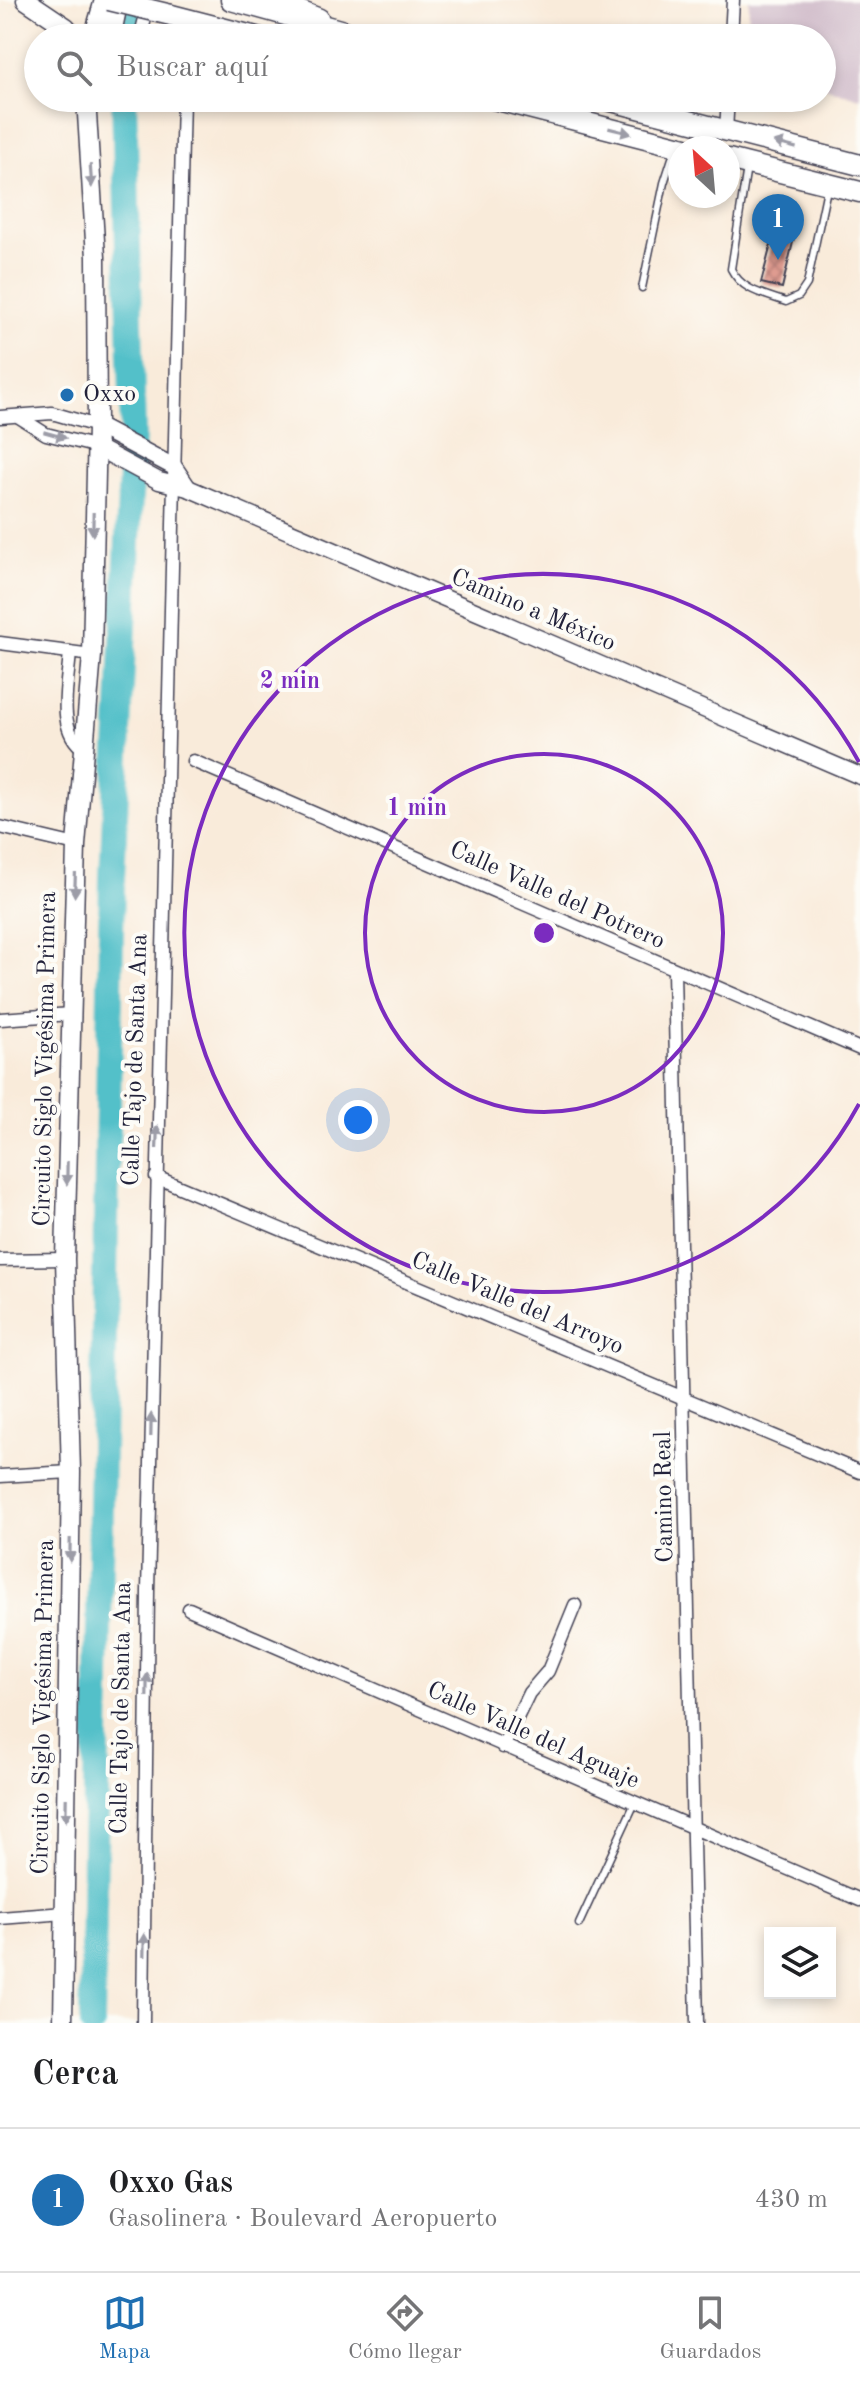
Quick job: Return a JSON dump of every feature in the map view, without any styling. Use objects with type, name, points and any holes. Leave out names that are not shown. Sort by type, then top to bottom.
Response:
[{"type":"highway","points":[[107,0],[171,15],[185,24]]},
{"type":"highway","points":[[231,0],[318,24]]},
{"type":"highway","points":[[545,112],[668,144]]},
{"type":"highway","points":[[655,112],[860,165]]},
{"type":"highway","points":[[740,161],[860,192]]},
{"type":"main road","points":[[26,0],[62,24]]},
{"type":"main road","points":[[98,24],[107,0]]},
{"type":"main road","points":[[114,24],[119,0]]},
{"type":"main road","name":"Circuito Siglo Vigésima Primera","points":[[63,2023],[71,1472],[65,1259],[71,1014],[76,845],[92,655],[105,430],[87,112]]},
{"type":"street","points":[[144,24],[150,0]]},
{"type":"street","points":[[277,0],[318,15],[326,24]]},
{"type":"street","points":[[732,24],[733,0]]},
{"type":"street","points":[[173,485],[171,465],[182,112]]},
{"type":"street","points":[[726,130],[727,112]]},
{"type":"street","points":[[0,417],[52,413],[105,430],[171,465]]},
{"type":"street","points":[[19,417],[46,434],[102,448]]},
{"type":"street","name":"Camino a México","points":[[102,448],[173,485],[860,776]]},
{"type":"street","name":"Calle Tajo de Santa Ana","points":[[143,2023],[156,1177],[173,485]]},
{"type":"street","points":[[0,643],[92,655]]},
{"type":"street","points":[[70,652],[66,728],[75,744],[85,750]]},
{"type":"street","name":"Calle Valle del Potrero","points":[[193,761],[860,1049]]},
{"type":"street","points":[[0,827],[76,845]]},
{"type":"street","name":"Camino Real","points":[[674,971],[686,1398],[697,2023]]},
{"type":"street","points":[[0,1019],[71,1014]]},
{"type":"street","name":"Calle Valle del Arroyo","points":[[156,1177],[860,1472]]},
{"type":"street","points":[[0,1260],[65,1259]]},
{"type":"street","points":[[0,1476],[71,1472]]},
{"type":"street","points":[[503,1747],[529,1693],[548,1671],[575,1605]]},
{"type":"street","name":"Calle Valle del Aguaje","points":[[189,1609],[634,1805],[860,1900]]},
{"type":"street","points":[[0,1918],[65,1913]]},
{"type":"lane","points":[[642,288],[668,175]]},
{"type":"lane","points":[[735,208],[731,269],[737,281],[747,289],[786,302],[799,296],[807,284],[828,183]]},
{"type":"lane","points":[[579,1924],[634,1805]]},
{"type":"shaded area","points":[[749,0],[860,0],[860,98],[836,90],[836,24],[748,24]]},
{"type":"building","points":[[774,233],[794,238],[782,288],[761,283]]},
{"type":"waterway","points":[[136,24],[140,0]]},
{"type":"waterway","points":[[92,2023],[112,878],[133,433],[124,112]]},
{"type":"place","name":"Oxxo Gas","points":[[778,260]]},
{"type":"place","name":"Oxxo","points":[[67,395]]}]
